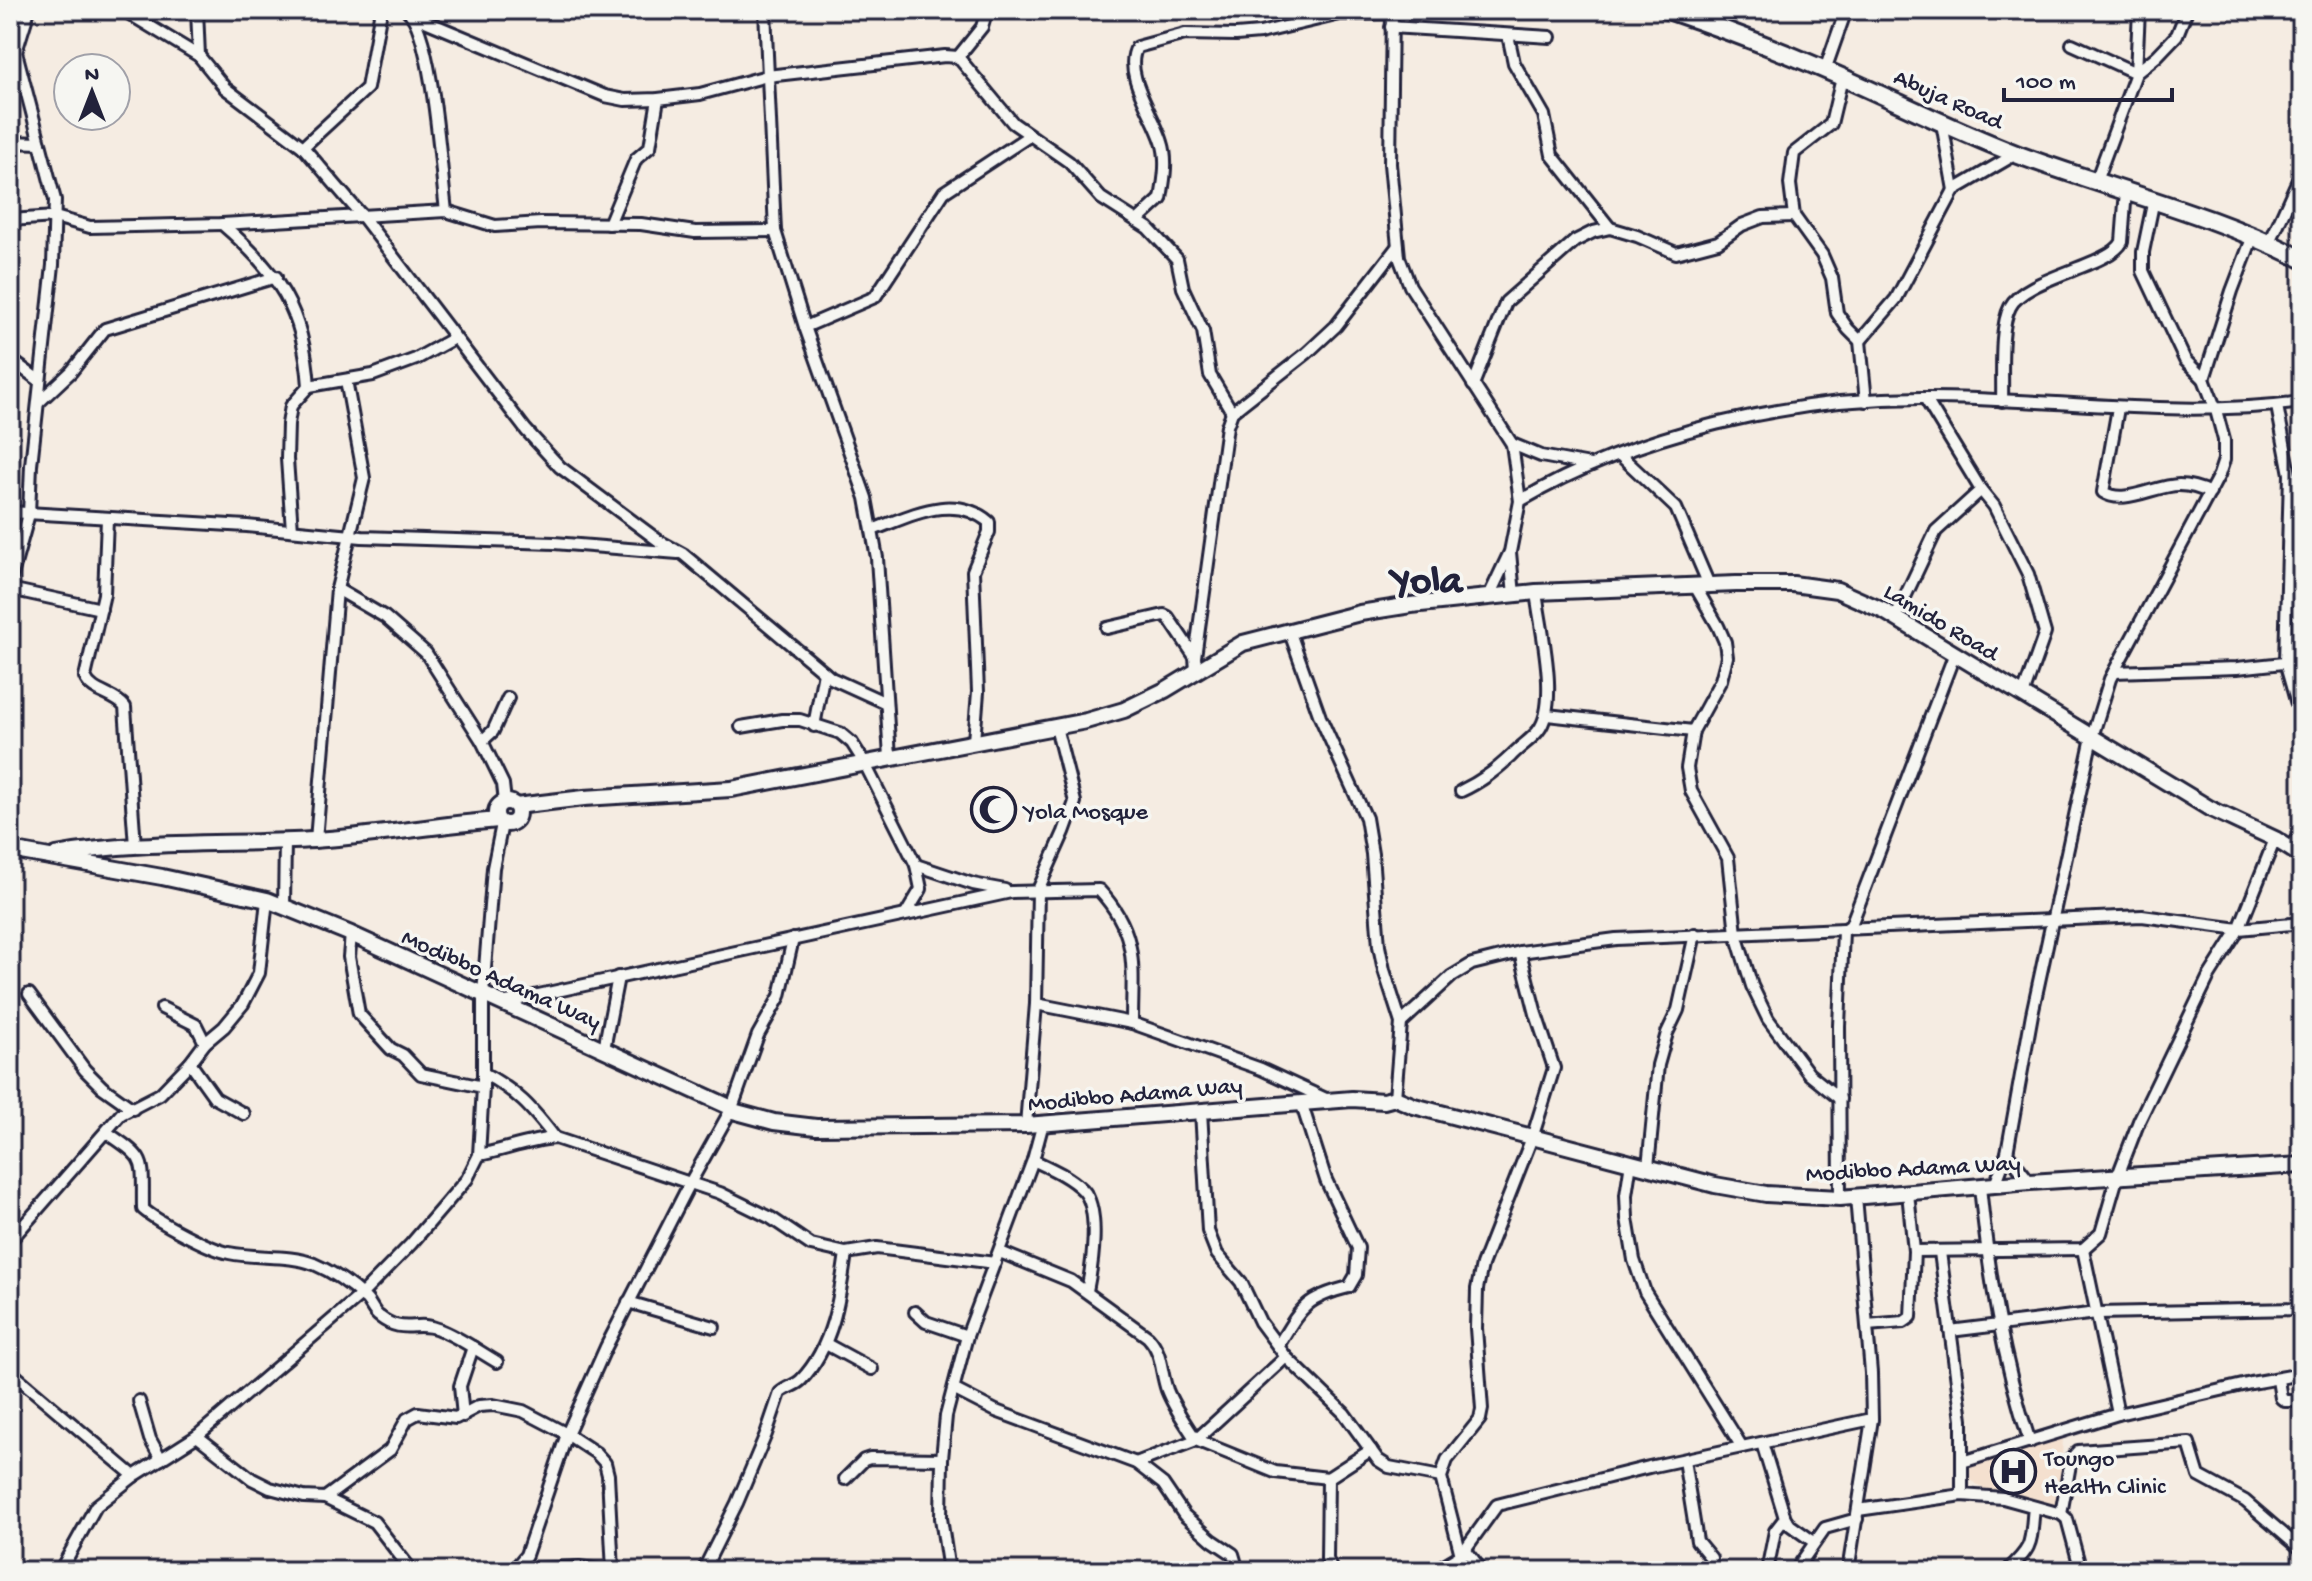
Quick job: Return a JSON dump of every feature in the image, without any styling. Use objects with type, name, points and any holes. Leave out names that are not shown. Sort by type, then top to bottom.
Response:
[{"type":"main road","name":"Abuja Road","points":[[1668,10],[1825,70],[2016,154],[2154,199],[2270,242],[2302,259]]},
{"type":"main road","name":"Lamido Road","points":[[506,813],[545,803],[731,789],[1056,727],[1124,710],[1196,664],[1243,643],[1360,613],[1536,592],[1793,584],[1837,590],[1861,599],[2209,808],[2296,852]]},
{"type":"main road","points":[[42,857],[89,849],[135,846],[316,840],[459,823],[506,813]]},
{"type":"main road","name":"Modibbo Adama Way","points":[[10,850],[162,877],[284,906],[604,1049],[733,1111],[774,1122],[816,1127],[1026,1125],[1328,1100],[1384,1101],[1395,1098],[1414,1106],[1648,1167],[1766,1194],[1840,1198],[2030,1182],[2302,1165]]},
{"type":"street","points":[[10,582],[29,514],[55,217],[55,200],[16,52],[29,10]]},
{"type":"street","points":[[123,10],[199,56],[225,88],[303,147],[363,217],[526,430],[560,467],[659,541],[683,554],[831,678],[886,703]]},
{"type":"street","points":[[197,10],[199,56]]},
{"type":"street","points":[[303,147],[367,88],[381,10]]},
{"type":"street","points":[[410,13],[428,10]]},
{"type":"street","points":[[765,10],[775,231],[805,327],[866,498],[877,558],[890,757]]},
{"type":"street","points":[[958,57],[982,27],[987,10]]},
{"type":"street","points":[[1825,70],[1846,10]]},
{"type":"street","points":[[2096,181],[2136,73],[2139,10]]},
{"type":"street","points":[[2136,73],[2177,35],[2187,10]]},
{"type":"street","points":[[1137,221],[1161,199],[1165,162],[1163,143],[1153,115],[1132,73],[1137,47],[1185,34],[1260,33],[1340,14],[1392,12],[1390,164],[1397,247],[1410,286],[1512,444],[1517,466],[1520,501],[1510,552],[1489,596]]},
{"type":"street","points":[[410,13],[605,96],[625,100],[700,94],[767,76],[958,57],[1013,123],[1069,162],[1101,198],[1137,221],[1177,259],[1183,288],[1203,331],[1210,375],[1232,412]]},
{"type":"street","points":[[410,13],[427,56],[446,211]]},
{"type":"street","points":[[1391,27],[1550,37]]},
{"type":"street","points":[[1508,35],[1514,63],[1544,115],[1552,155],[1610,228]]},
{"type":"street","points":[[2072,44],[2136,73]]},
{"type":"street","points":[[1842,78],[1831,124],[1794,153],[1790,184],[1794,216],[1822,255],[1832,278],[1837,313],[1860,341],[1866,401]]},
{"type":"street","points":[[609,224],[636,159],[650,147],[658,99]]},
{"type":"street","points":[[1942,123],[1954,190]]},
{"type":"street","points":[[805,327],[875,297],[944,192],[1029,136]]},
{"type":"street","points":[[10,142],[40,143]]},
{"type":"street","points":[[1860,341],[1896,299],[1954,190],[2016,154]]},
{"type":"street","points":[[2270,242],[2302,171]]},
{"type":"street","points":[[2002,401],[2005,329],[2010,306],[2034,287],[2079,265],[2108,256],[2118,248],[2122,242],[2126,190]]},
{"type":"street","points":[[2030,1442],[2012,1387],[1986,1250],[1988,1186],[2007,1153],[2051,920],[2092,737],[2114,672],[2210,493],[2224,460],[2224,440],[2204,379],[2185,360],[2143,271],[2143,252],[2154,199]]},
{"type":"street","points":[[10,220],[55,217],[90,227],[222,224],[446,211],[495,226],[641,224],[695,232],[775,231]]},
{"type":"street","points":[[1473,385],[1506,302],[1575,241],[1610,228],[1676,253],[1718,242],[1742,225],[1763,217],[1794,216]]},
{"type":"street","points":[[222,224],[257,254],[276,277],[295,314],[309,386]]},
{"type":"street","points":[[2204,379],[2253,236]]},
{"type":"street","points":[[1196,664],[1227,426],[1232,412],[1336,326],[1397,247]]},
{"type":"street","points":[[38,403],[71,372],[105,329],[276,277]]},
{"type":"street","points":[[292,530],[287,459],[291,406],[309,386],[373,375],[416,359],[454,338]]},
{"type":"street","points":[[10,359],[40,381]]},
{"type":"street","points":[[316,840],[337,589],[364,478],[346,380]]},
{"type":"street","points":[[1925,398],[1994,506],[2028,574],[2045,633],[2023,695]]},
{"type":"street","points":[[1520,501],[1590,465],[1686,432],[1761,413],[1925,398],[2216,410],[2302,402]]},
{"type":"street","points":[[2277,406],[2290,474],[2285,662],[2302,722]]},
{"type":"street","points":[[2118,408],[2103,492],[2115,497],[2178,485],[2196,487],[2210,493]]},
{"type":"street","points":[[1512,444],[1541,456],[1590,465]]},
{"type":"street","points":[[1620,455],[1676,508],[1725,642],[1727,657],[1721,680],[1693,731],[1687,768],[1691,791],[1728,858],[1736,934],[1752,986],[1768,1019],[1809,1074],[1840,1099]]},
{"type":"street","points":[[1895,618],[1936,531],[1981,490]]},
{"type":"street","points":[[872,530],[925,511],[950,506],[976,512],[989,522],[989,532],[973,571],[978,692],[974,741]]},
{"type":"street","points":[[10,512],[349,536],[554,543],[683,554]]},
{"type":"street","points":[[107,519],[101,609],[94,626],[85,677],[92,687],[120,701],[125,707],[135,846]]},
{"type":"street","points":[[1510,552],[1514,595]]},
{"type":"street","points":[[10,589],[101,609]]},
{"type":"street","points":[[60,1571],[96,1506],[134,1476],[197,1436],[361,1295],[449,1201],[467,1179],[479,1155],[483,994],[493,868],[506,813],[503,784],[482,741],[426,653],[385,617],[337,589]]},
{"type":"street","points":[[1461,791],[1486,780],[1499,769],[1539,731],[1547,715],[1547,674],[1536,592]]},
{"type":"street","points":[[1107,628],[1164,615],[1196,664]]},
{"type":"street","points":[[1289,630],[1320,717],[1366,818],[1379,946],[1401,1023],[1395,1098]]},
{"type":"street","points":[[1840,1198],[1839,997],[1843,931],[1851,925],[1955,653]]},
{"type":"street","points":[[2114,672],[2237,668],[2302,661]]},
{"type":"street","points":[[814,726],[824,672]]},
{"type":"street","points":[[482,741],[493,731],[508,698]]},
{"type":"street","points":[[1547,715],[1693,731]]},
{"type":"street","points":[[741,727],[800,720],[840,733],[852,743],[916,865],[921,889],[906,914]]},
{"type":"street","points":[[1026,1125],[1036,1004],[1038,890],[1075,802],[1056,727]]},
{"type":"street","points":[[2296,852],[2302,833]]},
{"type":"street","points":[[1914,1251],[2083,1249],[2101,1233],[2117,1178],[2139,1121],[2201,992],[2239,929],[2275,839]]},
{"type":"street","points":[[284,906],[285,841]]},
{"type":"street","points":[[916,865],[973,884],[1011,892]]},
{"type":"street","points":[[500,1003],[1011,892],[1099,890],[1127,930],[1132,950],[1132,1023]]},
{"type":"street","points":[[10,1241],[32,1212],[121,1114],[160,1094],[243,1004],[259,973],[267,900]]},
{"type":"street","points":[[1401,1023],[1452,976],[1472,964],[1520,952],[1616,939],[2142,916],[2239,929],[2302,923]]},
{"type":"street","points":[[351,934],[349,957],[359,1014],[391,1049],[403,1055],[421,1074],[483,1087]]},
{"type":"street","points":[[1648,1167],[1658,1065],[1667,1033],[1678,1010],[1695,934]]},
{"type":"street","points":[[513,1571],[526,1555],[567,1434],[628,1302],[732,1108],[758,1035],[780,996],[793,939]]},
{"type":"street","points":[[1461,1555],[1441,1477],[1447,1460],[1480,1419],[1482,1409],[1476,1328],[1477,1289],[1482,1265],[1533,1135],[1554,1068],[1520,952]]},
{"type":"street","points":[[604,1049],[618,977]]},
{"type":"street","points":[[29,994],[85,1070],[102,1087],[133,1109]]},
{"type":"street","points":[[1036,1004],[1132,1023],[1261,1069],[1328,1100]]},
{"type":"street","points":[[162,1008],[196,1025],[205,1043]]},
{"type":"street","points":[[190,1063],[215,1098],[244,1114]]},
{"type":"street","points":[[483,1073],[509,1087],[528,1103],[555,1138]]},
{"type":"street","points":[[1278,1346],[1294,1319],[1311,1299],[1349,1287],[1356,1275],[1359,1258],[1355,1238],[1326,1180],[1301,1102]]},
{"type":"street","points":[[1201,1111],[1208,1231],[1217,1254],[1241,1282],[1260,1322],[1286,1357],[1344,1413],[1378,1460],[1389,1467],[1441,1477]]},
{"type":"street","points":[[949,1571],[941,1518],[946,1416],[967,1336],[1033,1160],[1043,1123]]},
{"type":"street","points":[[106,1132],[136,1152],[141,1160],[143,1209],[159,1223],[228,1253],[312,1263],[335,1275],[367,1299],[377,1316],[396,1326],[437,1328],[497,1362]]},
{"type":"street","points":[[479,1155],[511,1149],[534,1139],[555,1138],[744,1204],[811,1245],[846,1253],[877,1248],[995,1263]]},
{"type":"street","points":[[2007,1153],[2030,1182]]},
{"type":"street","points":[[1033,1160],[1065,1176],[1085,1192],[1089,1200],[1093,1262],[1087,1291]]},
{"type":"street","points":[[1631,1162],[1626,1195],[1627,1218],[1634,1260],[1645,1292],[1742,1447]]},
{"type":"street","points":[[1867,1325],[1910,1320],[1914,1251],[1908,1193]]},
{"type":"street","points":[[1848,1571],[1872,1419],[1856,1197]]},
{"type":"street","points":[[2083,1249],[2118,1414]]},
{"type":"street","points":[[1000,1252],[1087,1291],[1156,1346],[1167,1388],[1196,1440],[1275,1472],[1328,1478],[1371,1450]]},
{"type":"street","points":[[1940,1252],[1962,1420],[1962,1495]]},
{"type":"street","points":[[703,1571],[737,1503],[766,1434],[775,1401],[785,1388],[802,1379],[826,1344],[840,1296],[846,1253]]},
{"type":"street","points":[[628,1302],[714,1327]]},
{"type":"street","points":[[1950,1331],[2097,1313],[2302,1309]]},
{"type":"street","points":[[915,1312],[926,1322],[967,1336]]},
{"type":"street","points":[[826,1344],[872,1369]]},
{"type":"street","points":[[463,1416],[460,1386],[473,1347]]},
{"type":"street","points":[[1136,1463],[1196,1440],[1286,1357]]},
{"type":"street","points":[[10,1371],[134,1476]]},
{"type":"street","points":[[1962,1462],[2118,1414],[2302,1374]]},
{"type":"street","points":[[2278,1380],[2281,1398],[2285,1401],[2302,1401]]},
{"type":"street","points":[[955,1390],[996,1411],[1136,1463],[1163,1484],[1184,1515],[1233,1554],[1238,1571]]},
{"type":"street","points":[[139,1401],[150,1439],[161,1459]]},
{"type":"street","points":[[325,1498],[390,1450],[407,1419],[418,1413],[456,1418],[479,1406],[510,1406],[567,1434],[596,1453],[605,1463],[610,1571],[579,1567],[538,1570],[526,1555]]},
{"type":"street","points":[[1461,1555],[1497,1505],[1872,1419]]},
{"type":"street","points":[[197,1436],[252,1479],[292,1494],[325,1498],[374,1522],[412,1571]]},
{"type":"street","points":[[1762,1443],[1785,1518],[1814,1542]]},
{"type":"street","points":[[2061,1514],[2071,1459],[2078,1451],[2189,1443],[2199,1476],[2245,1501],[2302,1550]]},
{"type":"street","points":[[845,1479],[870,1458],[942,1459]]},
{"type":"street","points":[[1684,1460],[1697,1541],[1711,1558],[1712,1571]]},
{"type":"street","points":[[1328,1478],[1327,1559],[1332,1571]]},
{"type":"street","points":[[1795,1571],[1825,1528],[1858,1514],[1962,1495],[2003,1498],[2061,1514],[2067,1519],[2081,1571]]},
{"type":"street","points":[[2007,1571],[2030,1545],[2034,1507]]},
{"type":"street","points":[[1767,1571],[1775,1531],[1785,1518]]},
{"type":"street","points":[[1434,1571],[1446,1568],[1466,1550],[1482,1571]]},
{"type":"shaded area","name":"Toungo Health Clinic","points":[[2063,1435],[2060,1505],[2007,1505],[1965,1476],[1965,1466],[1988,1461],[1988,1456],[2020,1451],[2021,1447]]},
{"type":"place","name":"Yola Mosque","points":[[993,810]]},
{"type":"place","name":"Toungo Health Clinic","points":[[2013,1471]]},
{"type":"district","name":"Yola","points":[[1427,577]]}]
